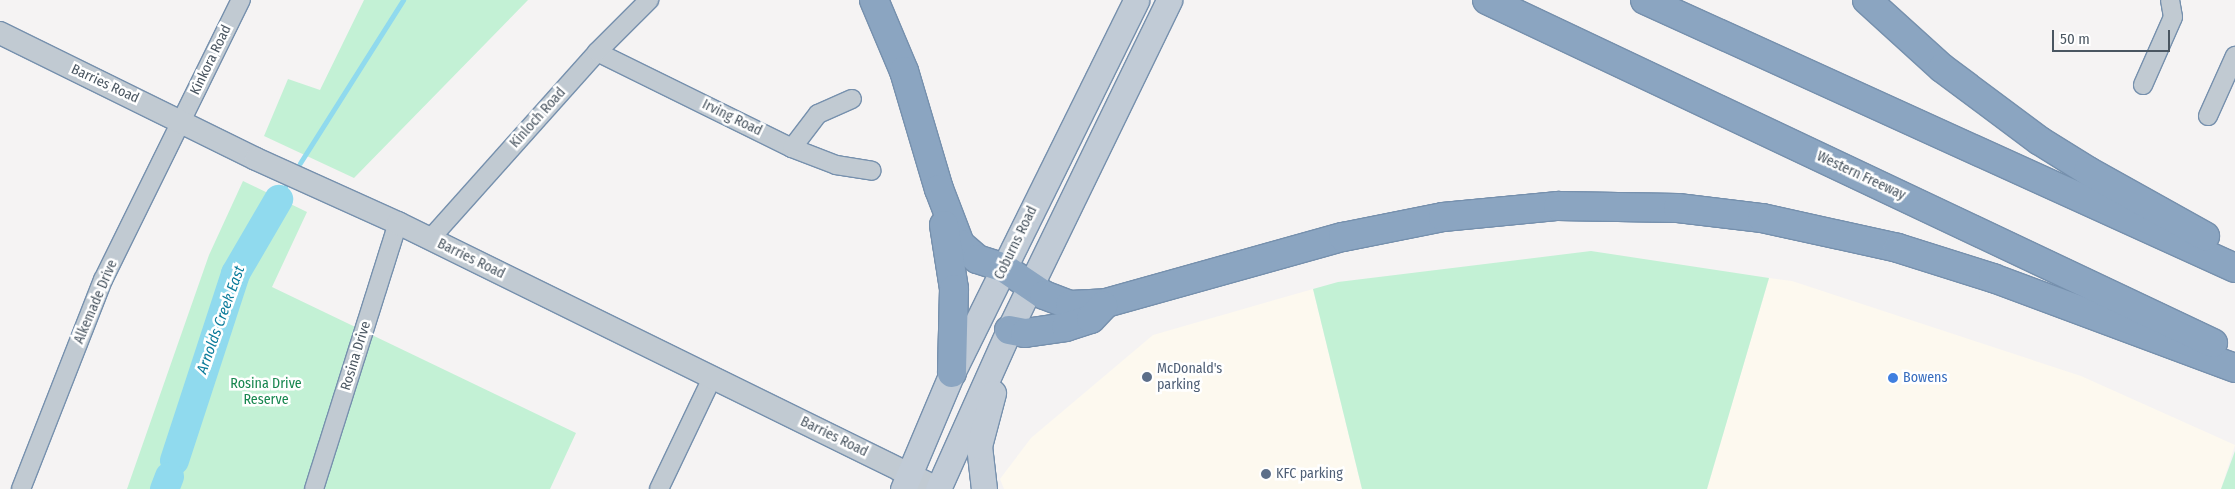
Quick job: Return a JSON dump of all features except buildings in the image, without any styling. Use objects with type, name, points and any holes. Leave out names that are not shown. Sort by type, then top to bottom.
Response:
[{"type":"highway","points":[[874,0],[904,71],[939,189],[960,244],[977,259],[1004,268],[1031,286],[1070,305],[1106,302],[1343,237],[1443,216],[1558,206],[1678,208],[1808,227],[1923,256],[1993,278],[2235,368]]},
{"type":"highway","name":"Western Freeway","points":[[1487,0],[2235,353]]},
{"type":"highway","points":[[1645,0],[2235,268]]},
{"type":"highway","points":[[1867,0],[1942,68],[2040,141],[2088,171],[2235,252]]},
{"type":"highway","points":[[939,189],[954,289],[952,373]]},
{"type":"highway","points":[[1008,330],[1025,332],[1066,327],[1091,319],[1106,302]]},
{"type":"main road","name":"Coburns Road","points":[[906,482],[952,373],[1136,0]]},
{"type":"main road","points":[[939,489],[1008,330],[1169,0]]},
{"type":"main road","points":[[984,489],[979,446],[992,399],[989,372]]},
{"type":"street","name":"Kinkora Road","points":[[182,120],[241,0]]},
{"type":"street","name":"Kinloch Road","points":[[430,239],[596,52],[649,0]]},
{"type":"street","points":[[2143,85],[2173,17],[2170,0]]},
{"type":"street","name":"Barries Road","points":[[0,34],[182,120],[256,159],[398,223],[713,376],[906,482],[939,489]]},
{"type":"street","name":"Irving Road","points":[[596,52],[792,148],[836,165],[872,171]]},
{"type":"street","points":[[2208,116],[2235,56]]},
{"type":"street","points":[[792,148],[818,114],[852,99]]},
{"type":"street","name":"Alkemade Drive","points":[[21,489],[103,280],[182,120]]},
{"type":"street","name":"Rosina Drive","points":[[314,489],[398,223]]},
{"type":"street","points":[[659,489],[713,376]]},
{"type":"shaded area","name":"Bowens","points":[[1769,278],[1792,281],[2081,376],[2235,445],[2221,489],[1707,489]]},
{"type":"shaded area","points":[[1313,289],[1362,489],[1004,489],[1000,479],[1031,438],[1153,335]]},
{"type":"green space","points":[[364,0],[528,0],[354,178],[264,136],[288,79],[320,90]]},
{"type":"green space","name":"Rosina Drive Reserve","points":[[243,181],[307,212],[272,287],[576,433],[550,489],[127,489],[209,255]]},
{"type":"green space","points":[[1591,251],[1769,278],[1707,489],[1362,489],[1313,289],[1338,282]]},
{"type":"green space","points":[[2235,451],[2235,489],[2221,489]]},
{"type":"waterway","name":"Arnolds Creek East","points":[[300,163],[403,0]]},
{"type":"waterway","name":"Arnolds Creek East","points":[[278,199],[285,187]]},
{"type":"waterway","name":"Arnolds Creek East","points":[[174,460],[235,273],[278,199]]},
{"type":"waterway","name":"Arnolds Creek East","points":[[164,489],[169,476]]},
{"type":"place","name":"McDonald's parking","points":[[1147,377]]},
{"type":"place","name":"Bowens","points":[[1893,378]]},
{"type":"place","name":"KFC parking","points":[[1266,474]]}]
